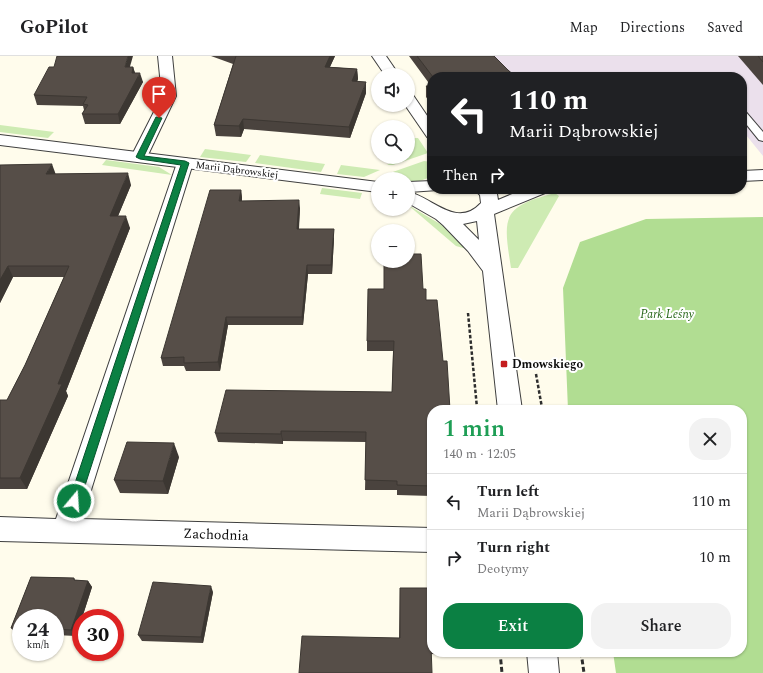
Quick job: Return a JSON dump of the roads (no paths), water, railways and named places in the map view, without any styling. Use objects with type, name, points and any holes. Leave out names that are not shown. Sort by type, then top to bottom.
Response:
[{"type":"street","points":[[140,157],[169,96],[165,56]]},
{"type":"street","points":[[379,56],[387,68]]},
{"type":"street","points":[[415,108],[427,126]]},
{"type":"street","name":"Marii Dąbrowskiej","points":[[0,140],[371,185]]},
{"type":"street","points":[[65,530],[185,163]]},
{"type":"street","points":[[747,176],[763,176]]},
{"type":"street","points":[[415,187],[427,187]]},
{"type":"street","points":[[427,194],[426,200],[436,211],[462,232],[481,253],[494,273]]},
{"type":"street","points":[[488,194],[490,204],[485,211],[509,405]]},
{"type":"street","points":[[415,200],[452,218],[465,218],[477,216],[485,211],[527,194]]},
{"type":"street","name":"Zachodnia","points":[[0,529],[427,540]]},
{"type":"street","points":[[542,657],[544,673]]},
{"type":"lane","points":[[747,119],[763,138]]},
{"type":"place","name":"Dmowskiego","points":[[504,364]]},
{"type":"park label","name":"Park Leśny","points":[[667,314]]}]
